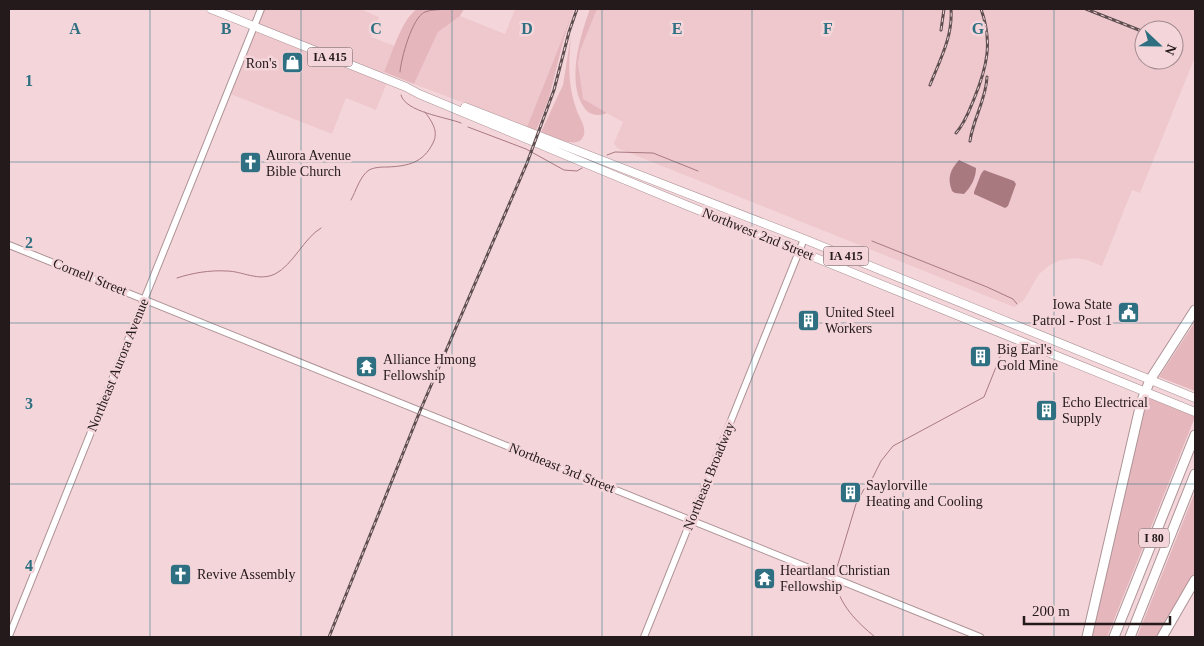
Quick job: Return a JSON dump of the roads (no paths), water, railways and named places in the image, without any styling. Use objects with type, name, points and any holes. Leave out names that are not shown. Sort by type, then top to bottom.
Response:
[{"type":"highway","points":[[1087,637],[1141,403],[1150,380],[1195,310]]},
{"type":"highway","name":"I 80","points":[[1114,637],[1194,437]]},
{"type":"highway","name":"I 80","points":[[1130,637],[1195,474]]},
{"type":"highway","points":[[1162,637],[1195,580]]},
{"type":"main road","name":"IA 415","points":[[211,9],[254,26]]},
{"type":"main road","name":"Northwest 2nd Street","points":[[254,26],[406,87],[592,167],[1195,412]]},
{"type":"main road","name":"Northwest 2nd Street","points":[[406,87],[421,90],[804,239],[1195,398]]},
{"type":"street","name":"Northeast Aurora Avenue","points":[[9,636],[261,9]]},
{"type":"street","name":"Northeast Broadway","points":[[644,637],[804,239]]},
{"type":"street","name":"Cornell Street","points":[[9,245],[144,300]]},
{"type":"street","name":"Northeast 3rd Street","points":[[144,300],[980,637]]},
{"type":"waterway","points":[[400,72],[408,39],[420,15],[428,11],[449,9]]},
{"type":"waterway","points":[[401,95],[404,101],[418,110],[461,123]]},
{"type":"waterway","points":[[351,200],[361,180],[369,170],[378,167],[395,167],[408,164],[425,155],[435,139],[435,131],[425,112]]},
{"type":"waterway","points":[[468,127],[526,149],[564,170],[577,171],[582,168]]},
{"type":"waterway","points":[[607,155],[615,152],[653,153],[698,171]]},
{"type":"waterway","points":[[177,278],[195,273],[214,271],[232,271],[263,277],[275,274],[321,228]]},
{"type":"waterway","points":[[872,241],[987,287],[1013,299],[1017,304]]},
{"type":"waterway","points":[[835,574],[856,504],[864,489],[869,485],[881,461],[893,446],[984,397],[1004,347]]},
{"type":"waterway","points":[[835,580],[840,597],[845,605],[855,619],[875,637]]},
{"type":"railway","points":[[329,637],[420,411],[527,163],[554,90],[577,9]]},
{"type":"railway","points":[[941,30],[944,9]]},
{"type":"railway","points":[[930,85],[948,38],[951,9]]},
{"type":"railway","points":[[956,133],[962,125],[979,87],[985,65],[987,32],[981,9]]},
{"type":"railway","points":[[1086,9],[1134,28]]},
{"type":"railway","points":[[970,141],[987,77]]},
{"type":"place","name":"Ron's","points":[[293,63]]},
{"type":"place","name":"Aurora Avenue Bible Church","points":[[250,163]]},
{"type":"place","name":"Iowa State Patrol - Post 1","points":[[1128,312]]},
{"type":"place","name":"United Steel Workers","points":[[809,320]]},
{"type":"place","name":"Big Earl's Gold Mine","points":[[981,357]]},
{"type":"place","name":"Alliance Hmong Fellowship","points":[[367,367]]},
{"type":"place","name":"Echo Electrical Supply","points":[[1046,410]]},
{"type":"place","name":"Saylorville Heating and Cooling","points":[[850,493]]},
{"type":"place","name":"Revive Assembly","points":[[181,574]]},
{"type":"place","name":"Heartland Christian Fellowship","points":[[764,578]]}]
